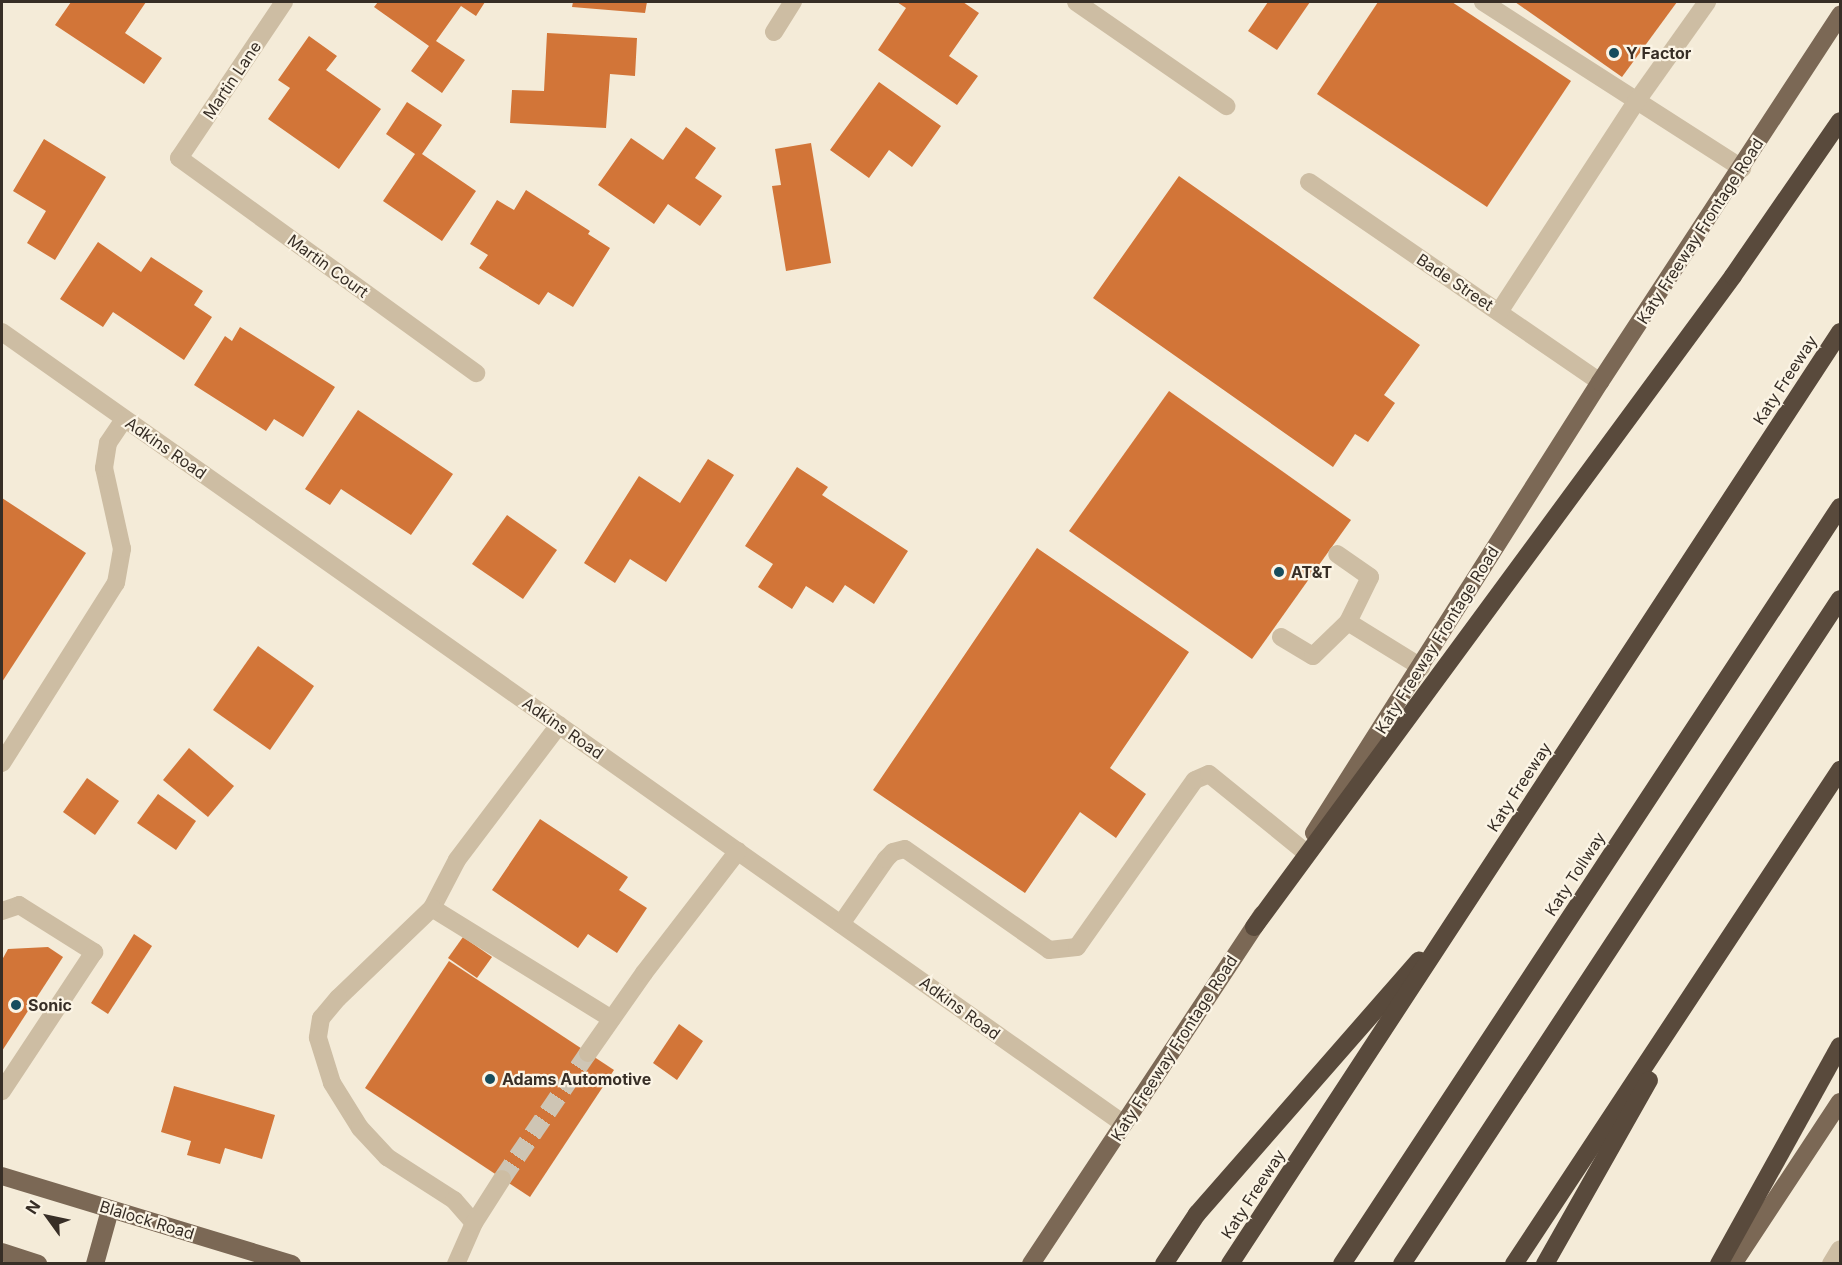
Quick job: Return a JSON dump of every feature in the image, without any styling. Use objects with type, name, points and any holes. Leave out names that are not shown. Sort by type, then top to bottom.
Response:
[{"type":"highway","points":[[1254,927],[1732,276],[1840,121]]},
{"type":"highway","name":"Katy Freeway","points":[[1230,1263],[1840,332]]},
{"type":"highway","name":"Katy Tollway","points":[[1342,1263],[1840,507]]},
{"type":"highway","points":[[1402,1263],[1840,599]]},
{"type":"highway","points":[[1514,1263],[1840,770]]},
{"type":"highway","points":[[1164,1263],[1197,1214],[1463,909]]},
{"type":"highway","points":[[1545,1263],[1726,943]]},
{"type":"highway","points":[[1719,1263],[1840,1046]]},
{"type":"main road","name":"Katy Freeway Frontage Road","points":[[1031,1263],[1254,927],[1600,382],[1840,15]]},
{"type":"main road","points":[[1733,1263],[1840,1102]]},
{"type":"main road","name":"Blalock Road","points":[[2,1176],[292,1263]]},
{"type":"main road","points":[[95,1263],[110,1210]]},
{"type":"main road","points":[[2,1252],[38,1263]]},
{"type":"street","name":"Martin Lane","points":[[179,158],[284,2]]},
{"type":"street","points":[[774,32],[793,2]]},
{"type":"street","points":[[1076,2],[1226,106]]},
{"type":"street","points":[[1483,2],[1742,168]]},
{"type":"street","points":[[1499,312],[1636,102],[1707,2]]},
{"type":"street","name":"Martin Court","points":[[179,158],[476,373]]},
{"type":"street","name":"Bade Street","points":[[1309,182],[1600,382]]},
{"type":"street","name":"Adkins Road","points":[[2,332],[1124,1124]]},
{"type":"street","points":[[2,762],[116,583],[122,549],[104,468],[108,443],[124,419]]},
{"type":"street","points":[[1281,637],[1313,656],[1348,622],[1370,577],[1337,554]]},
{"type":"street","points":[[1348,622],[1420,667]]},
{"type":"street","points":[[474,1223],[454,1200],[387,1157],[360,1128],[332,1083],[318,1038],[321,1018],[338,998],[432,908],[457,860],[559,725]]},
{"type":"street","points":[[841,924],[886,859],[893,852],[905,849],[1049,950],[1077,947],[1195,780],[1209,774],[1303,850]]},
{"type":"street","points":[[588,1053],[738,851]]},
{"type":"street","points":[[2,911],[19,905],[94,952],[2,1091]]},
{"type":"street","points":[[432,908],[612,1019]]},
{"type":"street","points":[[456,1263],[474,1223],[502,1179]]},
{"type":"street","points":[[1831,1263],[1840,1250]]},
{"type":"building","points":[[71,2],[146,2],[125,33],[162,58],[144,84],[55,25]]},
{"type":"building","points":[[378,2],[485,2],[476,16],[461,6],[436,41],[465,60],[442,93],[411,71],[429,46],[374,7]]},
{"type":"building","points":[[573,2],[647,2],[645,13],[572,7]]},
{"type":"building","points":[[897,2],[963,2],[979,13],[949,56],[978,76],[957,105],[878,50],[906,8]]},
{"type":"building","points":[[1268,2],[1310,2],[1277,50],[1248,31]]},
{"type":"building","points":[[1378,2],[1452,2],[1571,81],[1487,207],[1317,94]]},
{"type":"building","name":"Y Factor","points":[[1515,2],[1677,2],[1622,77]]},
{"type":"building","points":[[547,33],[637,38],[635,76],[610,74],[606,128],[510,123],[512,90],[544,91]]},
{"type":"building","points":[[309,36],[337,56],[326,70],[381,109],[339,169],[268,119],[290,88],[278,80]]},
{"type":"building","points":[[879,82],[941,126],[912,167],[889,150],[869,178],[830,150]]},
{"type":"building","points":[[407,102],[442,125],[422,154],[476,191],[442,241],[383,201],[415,154],[386,134]]},
{"type":"building","points":[[686,127],[716,148],[695,178],[722,196],[700,226],[668,204],[654,224],[598,185],[631,138],[663,160]]},
{"type":"building","points":[[44,139],[106,177],[55,260],[27,243],[46,211],[13,191]]},
{"type":"building","points":[[811,143],[831,263],[786,271],[772,186],[781,185],[775,149]]},
{"type":"building","points":[[1179,176],[1420,345],[1384,395],[1395,403],[1368,442],[1355,434],[1333,467],[1093,298]]},
{"type":"building","points":[[526,190],[590,231],[588,234],[610,248],[573,307],[548,292],[539,305],[479,268],[488,255],[470,244],[497,200],[514,210]]},
{"type":"building","points":[[98,242],[141,272],[151,257],[203,291],[194,305],[212,317],[184,360],[113,312],[103,327],[60,299]]},
{"type":"building","points":[[240,327],[335,387],[303,437],[274,419],[266,431],[194,385],[225,336],[232,341]]},
{"type":"building","points":[[1169,391],[1351,520],[1252,659],[1069,531]]},
{"type":"building","points":[[358,410],[453,474],[411,535],[341,489],[330,505],[305,489]]},
{"type":"building","points":[[708,459],[734,475],[666,582],[630,559],[615,583],[584,563],[639,476],[680,503]]},
{"type":"building","points":[[797,467],[828,487],[822,495],[908,551],[874,604],[845,585],[833,603],[806,586],[792,609],[758,587],[773,564],[745,546]]},
{"type":"building","points":[[2,498],[86,553],[2,682]]},
{"type":"building","points":[[507,515],[557,550],[523,599],[472,564]]},
{"type":"building","points":[[1037,548],[1189,652],[1110,768],[1146,794],[1116,838],[1080,812],[1025,893],[873,790]]},
{"type":"building","points":[[258,646],[314,686],[270,750],[213,710]]},
{"type":"building","points":[[189,748],[234,786],[208,817],[163,780]]},
{"type":"building","points":[[87,778],[119,801],[95,835],[63,812]]},
{"type":"building","points":[[158,794],[196,821],[176,850],[137,823]]},
{"type":"building","points":[[540,819],[628,877],[619,890],[647,908],[617,953],[588,934],[578,948],[492,890]]},
{"type":"building","points":[[134,934],[152,946],[108,1014],[91,1003]]},
{"type":"building","points":[[463,937],[492,957],[477,978],[448,958]]},
{"type":"building","name":"Sonic","points":[[48,947],[63,957],[2,1051],[2,960],[8,949]]},
{"type":"building","name":"Adams Automotive","points":[[449,961],[614,1070],[530,1197],[365,1088]]},
{"type":"building","points":[[679,1024],[703,1041],[677,1080],[653,1063]]},
{"type":"building","points":[[174,1086],[275,1115],[262,1159],[225,1148],[220,1164],[187,1155],[191,1141],[161,1132]]},
{"type":"tunnel","points":[[502,1179],[588,1053]]},
{"type":"place","name":"Y Factor","points":[[1614,53]]},
{"type":"place","name":"AT&T","points":[[1279,572]]},
{"type":"place","name":"Sonic","points":[[16,1005]]},
{"type":"place","name":"Adams Automotive","points":[[490,1079]]}]
